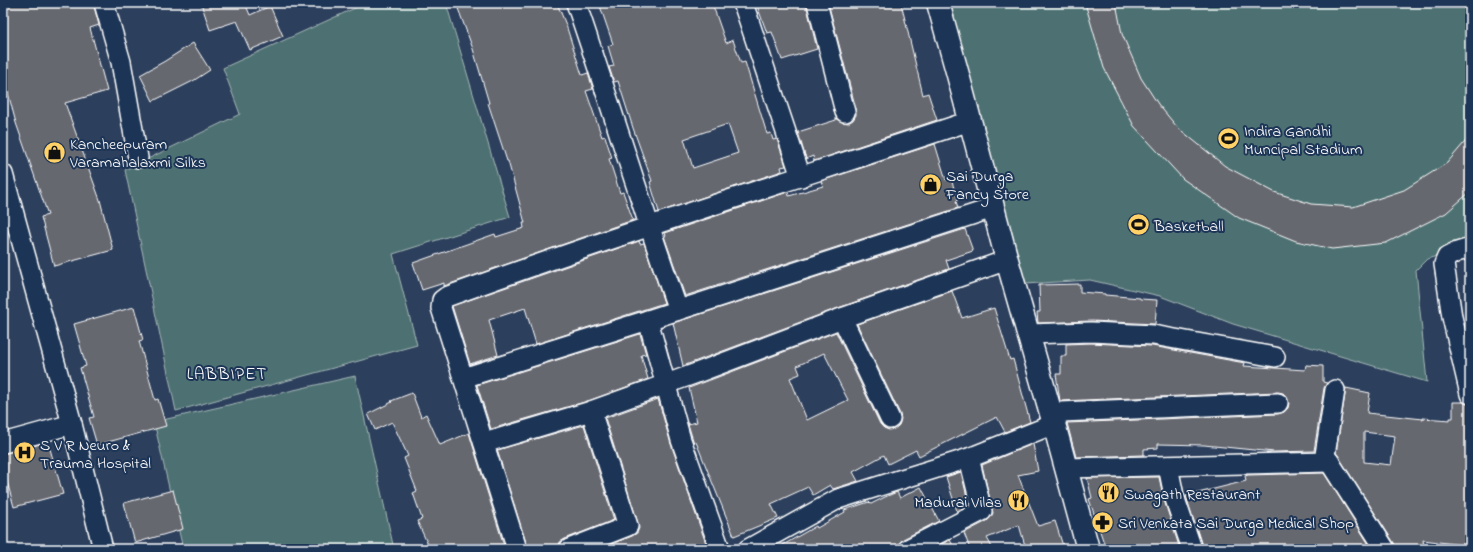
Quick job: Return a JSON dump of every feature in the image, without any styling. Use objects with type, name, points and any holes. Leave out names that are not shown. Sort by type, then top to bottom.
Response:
[{"type":"street","points":[[104,3],[121,62],[138,158]]},
{"type":"street","points":[[576,3],[605,88],[648,226],[678,310]]},
{"type":"street","points":[[743,3],[801,177]]},
{"type":"street","points":[[817,3],[845,112]]},
{"type":"street","points":[[938,3],[1007,260],[1088,549]]},
{"type":"street","points":[[517,549],[441,308],[442,300],[446,297],[513,272],[648,226],[970,121]]},
{"type":"street","points":[[3,174],[72,424],[103,549]]},
{"type":"street","points":[[463,378],[648,320],[993,208]]},
{"type":"street","points":[[1470,248],[1447,257],[1444,264],[1452,317],[1470,394]]},
{"type":"street","points":[[484,443],[591,411],[842,318],[1007,260]]},
{"type":"street","points":[[842,318],[890,419]]},
{"type":"street","points":[[648,320],[681,440],[720,549]]},
{"type":"street","points":[[1028,334],[1091,332],[1153,335],[1275,356]]},
{"type":"street","points":[[1335,390],[1325,455],[1385,549]]},
{"type":"street","points":[[748,549],[838,499],[969,458],[1054,424],[1061,412],[1278,403]]},
{"type":"street","points":[[570,549],[628,526],[591,411]]},
{"type":"street","points":[[3,443],[72,424]]},
{"type":"street","points":[[908,549],[982,512],[969,458]]},
{"type":"street","points":[[1065,468],[1330,462]]},
{"type":"street","points":[[1168,466],[1174,496],[1192,549]]},
{"type":"green space","points":[[366,3],[446,3],[510,217],[393,254],[417,345],[176,411],[125,170],[240,114],[223,68]]},
{"type":"green space","name":"Indira Gandhi Muncipal Stadium","points":[[947,3],[1470,3],[1470,246],[1427,259],[1416,270],[1427,382],[1233,324],[1160,296],[1090,280],[1025,284]]},
{"type":"green space","points":[[355,376],[394,549],[183,549],[154,422]]},
{"type":"building","points":[[3,3],[93,3],[99,25],[90,28],[107,91],[65,103],[100,200],[113,250],[54,266],[41,217],[48,215],[16,123],[3,74]]},
{"type":"building","points":[[201,3],[245,3],[250,15],[270,6],[283,36],[250,50],[237,21],[210,30]]},
{"type":"building","points":[[456,3],[557,3],[566,25],[582,75],[588,73],[593,89],[586,91],[602,137],[605,136],[612,158],[609,159],[620,193],[623,192],[633,220],[444,286],[444,283],[422,290],[413,263],[495,234],[496,237],[524,228],[523,223],[525,223],[508,161],[488,103],[473,49]]},
{"type":"building","points":[[599,3],[712,3],[726,43],[733,40],[741,63],[745,62],[767,134],[771,133],[773,140],[777,139],[786,166],[781,167],[782,171],[659,212],[650,182],[652,181],[618,81],[614,82],[609,67],[614,66],[608,46],[613,44]],"holes":[[[728,124],[738,153],[693,168],[684,139]]]},
{"type":"building","points":[[756,3],[806,3],[817,49],[782,60],[772,32],[767,33]]},
{"type":"building","points":[[828,3],[901,3],[923,95],[928,93],[937,120],[814,161],[813,156],[806,159],[798,132],[836,120],[836,118],[842,122],[848,123],[853,120],[856,115],[856,109]]},
{"type":"building","points":[[1085,3],[1116,3],[1122,34],[1141,78],[1158,104],[1177,127],[1225,166],[1274,192],[1311,204],[1353,207],[1404,190],[1447,163],[1470,136],[1470,192],[1446,213],[1386,243],[1332,249],[1296,241],[1239,218],[1183,179],[1134,126],[1104,68]]},
{"type":"building","points":[[193,43],[210,70],[193,81],[153,101],[140,75]]},
{"type":"building","points":[[935,144],[946,180],[951,179],[958,200],[956,201],[958,208],[685,296],[664,236],[666,236],[665,233],[788,192],[789,196],[823,186],[821,181]]},
{"type":"building","points":[[965,229],[973,251],[946,260],[949,269],[838,308],[683,366],[673,323]]},
{"type":"building","points":[[639,241],[640,244],[644,243],[664,303],[536,344],[525,308],[489,320],[498,355],[470,364],[452,306]]},
{"type":"building","points":[[1080,284],[1080,292],[1157,300],[1155,324],[1092,321],[1038,323],[1037,312],[1040,312],[1039,285]]},
{"type":"building","points":[[952,291],[962,318],[994,308],[1010,360],[1013,359],[1030,422],[1005,432],[997,417],[919,456],[916,450],[888,464],[884,455],[853,472],[858,481],[833,489],[830,485],[813,495],[808,487],[771,504],[778,518],[734,536],[696,442],[694,443],[688,424],[697,422],[689,388],[836,332],[880,424],[889,430],[894,429],[899,425],[901,419],[900,414],[857,324]],"holes":[[[824,353],[848,400],[807,420],[790,378],[800,374],[797,366]]]},
{"type":"building","points":[[134,307],[143,340],[139,341],[155,400],[158,399],[166,426],[97,445],[89,418],[94,417],[80,368],[86,366],[74,324]]},
{"type":"building","points":[[640,334],[646,354],[641,355],[648,379],[588,401],[491,429],[477,385]]},
{"type":"building","points":[[1091,343],[1152,346],[1245,363],[1244,366],[1305,370],[1306,365],[1323,366],[1323,382],[1327,383],[1324,388],[1314,451],[1274,452],[1204,445],[1158,444],[1158,448],[1144,449],[1144,455],[1076,457],[1067,423],[1278,414],[1284,412],[1288,408],[1289,403],[1287,397],[1283,393],[1278,392],[1060,401],[1056,374],[1061,374],[1061,356],[1066,356],[1066,344]]},
{"type":"building","points":[[1346,388],[1370,393],[1367,413],[1423,419],[1450,420],[1450,418],[1453,418],[1453,402],[1463,402],[1470,405],[1470,546],[1423,540],[1424,547],[1396,549],[1394,543],[1336,453]],"holes":[[[1364,432],[1395,436],[1391,465],[1364,462]]]},
{"type":"building","points":[[412,393],[421,417],[426,414],[440,445],[469,433],[505,549],[430,549],[417,521],[422,519],[413,493],[417,491],[404,458],[408,456],[392,422],[375,430],[368,414],[392,402],[391,401]]},
{"type":"building","points":[[658,399],[671,444],[708,549],[599,549],[632,536],[637,533],[639,528],[605,418]]},
{"type":"building","points":[[584,425],[614,520],[565,539],[560,542],[558,549],[528,549],[497,450]]},
{"type":"building","points":[[48,442],[63,494],[14,507],[3,467],[3,454]]},
{"type":"building","points":[[1033,444],[1038,471],[1018,475],[1038,526],[1055,521],[1063,546],[1053,549],[1026,549],[1019,525],[987,538],[993,549],[970,549],[964,533],[987,521],[993,513],[982,465]]},
{"type":"building","points":[[961,472],[969,505],[957,511],[946,477]]},
{"type":"building","points":[[1324,473],[1372,549],[1203,549],[1186,496],[1246,481],[1245,476],[1248,475]]},
{"type":"building","points":[[1159,477],[1164,500],[1180,549],[1106,549],[1089,499],[1092,498],[1087,478]]},
{"type":"building","points":[[921,487],[939,521],[903,539],[899,543],[897,549],[776,549],[816,526],[817,528],[845,512],[844,510],[869,502],[871,504],[897,492],[900,498]]},
{"type":"building","points":[[173,490],[183,529],[135,543],[124,503]]},
{"type":"building","points":[[950,540],[955,549],[932,549]]},
{"type":"place","name":"Indira Gandhi Muncipal Stadium","points":[[1228,139]]},
{"type":"place","name":"Kancheepuram Varamahalaxmi Silks","points":[[54,152]]},
{"type":"place","name":"Sai Durga Fancy Store","points":[[930,184]]},
{"type":"place","name":"Basketball","points":[[1138,225]]},
{"type":"place","name":"S V R Neuro & Trauma Hospital","points":[[25,453]]},
{"type":"place","name":"Swagath Restaurant","points":[[1109,493]]},
{"type":"place","name":"Madurai Vilas","points":[[1018,501]]},
{"type":"place","name":"Sri Venkata Sai Durga Medical Shop","points":[[1103,522]]},
{"type":"district","name":"LABBIPET","points":[[227,373]]}]
